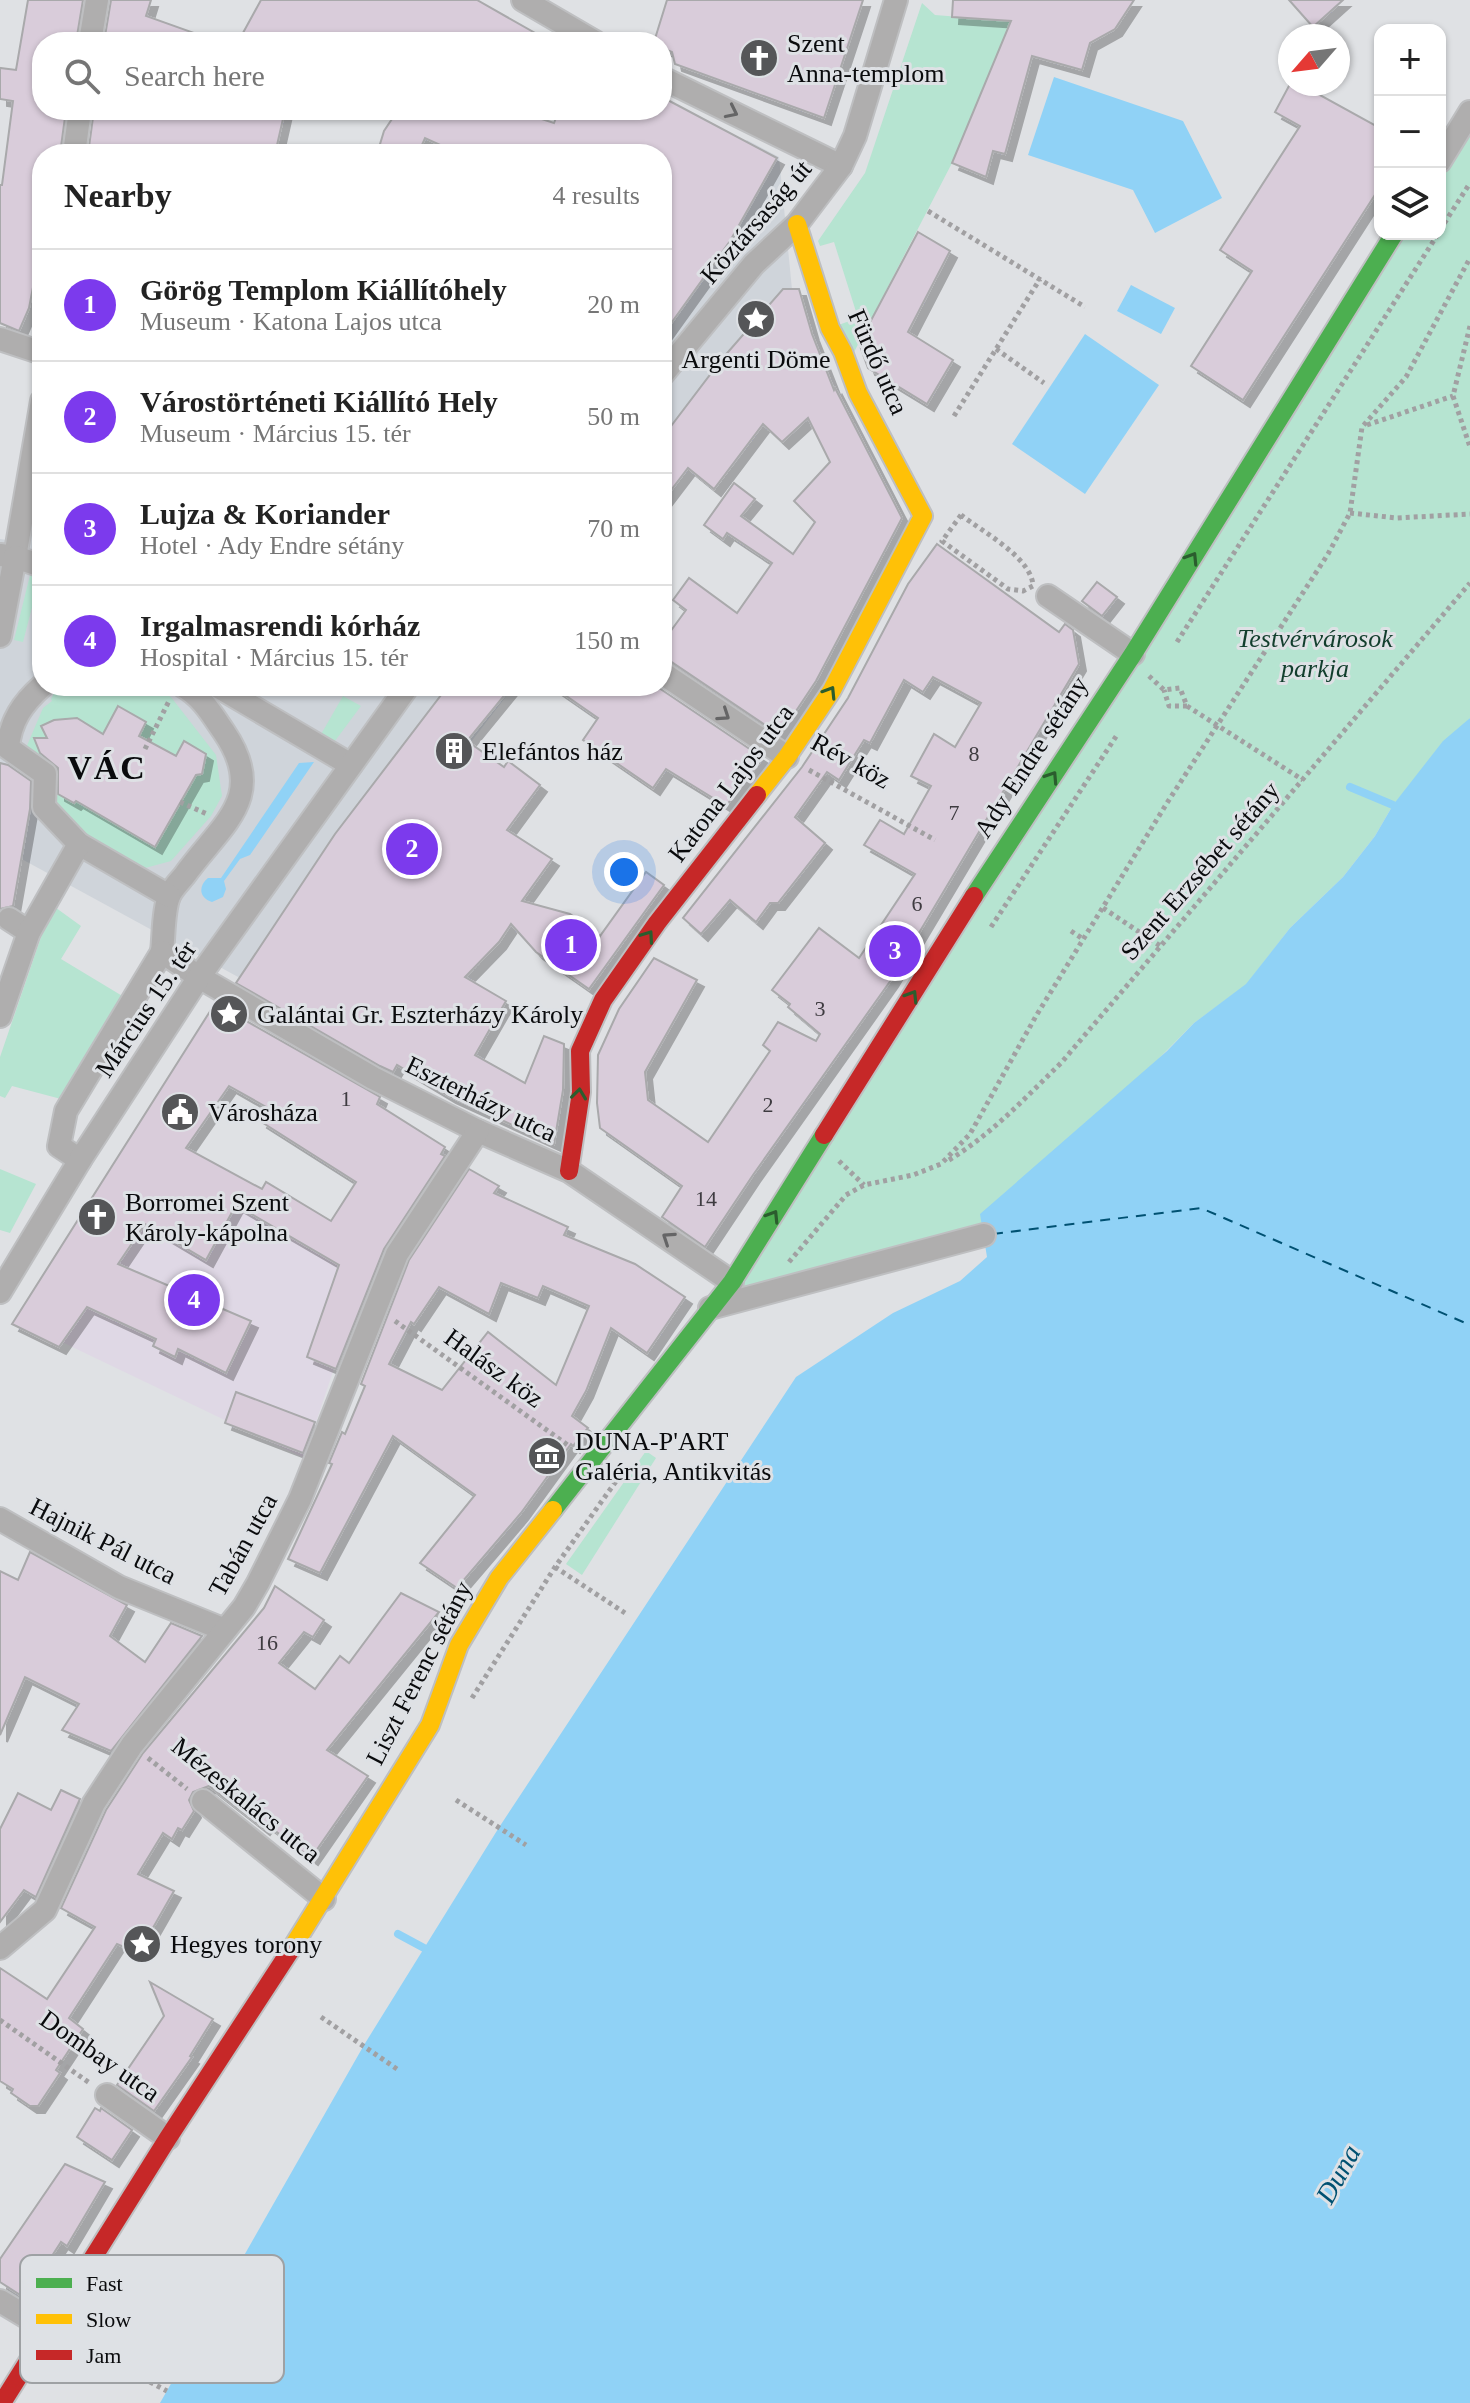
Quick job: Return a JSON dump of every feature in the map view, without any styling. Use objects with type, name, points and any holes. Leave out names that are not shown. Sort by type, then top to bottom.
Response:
[{"type":"street","points":[[92,32],[97,0]]},
{"type":"street","points":[[523,0],[578,32]]},
{"type":"street","name":"Köztársaság út","points":[[672,363],[754,264],[797,224],[841,166],[855,136],[896,0]]},
{"type":"street","points":[[672,83],[841,166]]},
{"type":"street","points":[[1446,151],[1470,112]]},
{"type":"street","points":[[75,144],[79,120]]},
{"type":"street","name":"Fürdő utca","points":[[797,224],[830,328],[843,352],[858,393],[923,516]]},
{"type":"street","name":"Ady Endre sétány","points":[[710,1308],[732,1282],[990,871],[1133,654],[1390,240]]},
{"type":"street","points":[[0,339],[32,350]]},
{"type":"street","points":[[0,636],[8,556],[32,447]]},
{"type":"street","name":"Katona Lajos utca","points":[[569,1171],[581,1092],[580,1051],[603,1000],[657,923],[787,757],[832,690],[923,516]]},
{"type":"street","points":[[8,556],[32,563]]},
{"type":"street","points":[[1048,596],[1133,654]]},
{"type":"street","name":"Rév köz","points":[[672,680],[787,757]]},
{"type":"street","points":[[32,695],[5,730],[8,748],[49,774],[44,807],[79,844],[169,896]]},
{"type":"street","points":[[80,1160],[59,1146],[66,1111],[162,952],[169,896],[219,820],[238,801],[244,775],[236,749],[199,696]]},
{"type":"street","points":[[234,696],[351,765]]},
{"type":"street","name":"Március 15. tér","points":[[0,1292],[80,1160],[199,977],[401,696]]},
{"type":"street","points":[[0,1016],[29,932],[79,844]]},
{"type":"street","points":[[9,919],[29,932]]},
{"type":"street","name":"Eszterházy utca","points":[[162,952],[199,977],[373,1078],[478,1131],[569,1171],[732,1282]]},
{"type":"street","name":"Tabán utca","points":[[0,1948],[45,1910],[94,1803],[132,1745],[225,1630],[258,1583],[300,1499],[397,1254],[478,1131]]},
{"type":"street","points":[[710,1308],[984,1235]]},
{"type":"street","name":"Liszt Ferenc sétány","points":[[103,2255],[168,2138],[324,1899],[430,1725],[459,1645],[499,1578],[710,1308]]},
{"type":"street","name":"Hajnik Pál utca","points":[[0,1519],[119,1587],[225,1630]]},
{"type":"street","name":"Mézeskalács utca","points":[[203,1801],[324,1899]]},
{"type":"street","name":"Dombay utca","points":[[107,2095],[168,2138]]},
{"type":"street","points":[[0,2301],[20,2313]]},
{"type":"street","name":"Liszt Ferenc sétány","points":[[2,2403],[20,2382]]},
{"type":"path","points":[[1446,221],[1470,183]]},
{"type":"path","points":[[928,211],[1085,307]]},
{"type":"path","points":[[1470,259],[1470,269]]},
{"type":"path","points":[[941,1164],[970,1134],[1083,939],[1328,554],[1350,513],[1362,427],[1406,377],[1470,259]]},
{"type":"path","points":[[954,416],[1040,279]]},
{"type":"path","points":[[1470,326],[1453,396],[1470,447]]},
{"type":"path","points":[[996,349],[1044,383]]},
{"type":"path","points":[[1362,427],[1453,396]]},
{"type":"path","points":[[1350,513],[1397,518],[1470,514]]},
{"type":"path","points":[[1008,589],[942,541],[961,515],[1026,564]]},
{"type":"path","name":"Szent Erzsébet sétány","points":[[864,1185],[913,1175],[941,1164],[975,1144],[1061,1063],[1470,583]]},
{"type":"path","points":[[1173,688],[1180,688],[1187,706]]},
{"type":"path","points":[[1164,690],[1169,706],[1187,706],[1303,780]]},
{"type":"path","points":[[145,749],[174,696]]},
{"type":"path","name":"Rév köz","points":[[787,757],[935,840]]},
{"type":"path","points":[[180,802],[219,820]]},
{"type":"path","points":[[1103,908],[1162,947]]},
{"type":"path","points":[[1071,931],[1083,939]]},
{"type":"path","points":[[762,1294],[846,1195],[864,1185],[843,1163]]},
{"type":"path","name":"Halász köz","points":[[375,1306],[589,1463]]},
{"type":"path","points":[[555,1567],[625,1613]]},
{"type":"path","name":"Mézeskalács utca","points":[[132,1745],[203,1801]]},
{"type":"path","points":[[456,1800],[526,1845]]},
{"type":"path","points":[[321,2017],[397,2069]]},
{"type":"path","name":"Dombay utca","points":[[0,2020],[107,2095]]},
{"type":"path","points":[[152,2383],[167,2391]]},
{"type":"shaded area","points":[[747,140],[779,157],[795,320],[672,481],[672,238]]},
{"type":"shaded area","points":[[20,462],[32,466],[32,696],[506,696],[275,997],[18,857],[0,913],[0,539],[7,540]]},
{"type":"shaded area","points":[[130,1141],[364,1279],[304,1458],[18,1321]]},
{"type":"green space","points":[[922,3],[935,15],[1011,21],[952,163],[851,358],[830,328],[858,318],[834,242],[820,246],[818,241],[865,173]]},
{"type":"green space","name":"Testvérvárosok parkja","points":[[1470,112],[1470,718],[1393,805],[1375,836],[1343,877],[1290,928],[1246,985],[1194,1023],[984,1235],[762,1294],[732,1282],[1390,240],[1446,240],[1446,151]]},
{"type":"green space","points":[[32,567],[32,607],[23,642],[14,640]]},
{"type":"green space","points":[[53,696],[169,696],[216,755],[222,796],[211,816],[171,861],[134,871],[50,809],[23,755],[43,708]]},
{"type":"green space","points":[[343,696],[361,706],[332,745],[320,736]]},
{"type":"green space","points":[[52,905],[81,926],[61,959],[124,997],[61,1099],[12,1086],[5,1098],[0,1096],[0,1057]]},
{"type":"green space","points":[[0,1169],[36,1184],[10,1233],[0,1230]]},
{"type":"green space","points":[[646,1451],[656,1458],[582,1575],[566,1564]]},
{"type":"water","points":[[1054,77],[1183,121],[1222,198],[1155,233],[1133,190],[1028,155]]},
{"type":"water","points":[[1131,285],[1175,308],[1161,334],[1117,311]]},
{"type":"water","points":[[1085,334],[1159,385],[1085,494],[1012,444]]},
{"type":"water","name":"Duna","points":[[1470,718],[1470,2403],[160,2403],[171,2383],[284,2383],[284,2255],[244,2255],[364,2045],[498,1829],[796,1377],[893,1313],[960,1281],[987,1257],[980,1214],[1167,1051],[1194,1023],[1246,984],[1290,928],[1343,877],[1443,741]]},
{"type":"water","points":[[314,762],[250,855],[240,859],[224,881],[226,889],[223,897],[212,902],[204,898],[201,892],[205,881],[221,878],[299,763]]},
{"type":"building","points":[[28,0],[83,0],[78,32],[32,32],[32,120],[65,120],[61,144],[32,144],[32,293],[19,331],[0,323],[0,185],[13,101],[0,99],[0,68],[16,70]]},
{"type":"building","points":[[111,0],[151,0],[146,16],[191,32],[106,32]]},
{"type":"building","points":[[261,0],[477,0],[533,32],[243,32]]},
{"type":"building","name":"Szent Anna-templom","points":[[667,0],[863,0],[824,118],[675,64],[672,32],[657,32]]},
{"type":"building","points":[[953,0],[1134,0],[1115,29],[1090,43],[1082,70],[1032,56],[1005,154],[993,151],[986,177],[952,163],[1011,21],[952,17]]},
{"type":"building","points":[[1289,0],[1343,0],[1316,24],[1310,24]]},
{"type":"building","points":[[1284,96],[1322,96],[1374,125],[1374,196],[1243,400],[1191,366],[1252,271],[1220,250],[1300,126],[1275,112]]},
{"type":"building","points":[[672,102],[777,158],[730,241],[672,322],[672,144],[438,144],[425,138],[422,144],[380,144],[391,120],[545,120],[554,123],[555,120],[672,120]]},
{"type":"building","points":[[93,120],[283,120],[277,144],[89,144]]},
{"type":"building","points":[[918,232],[950,251],[908,332],[953,360],[927,404],[868,368],[859,343]]},
{"type":"building","points":[[783,289],[799,289],[812,334],[834,390],[902,518],[816,681],[780,735],[672,662],[672,629],[686,610],[673,600],[689,578],[737,613],[772,563],[727,533],[723,539],[704,525],[734,483],[755,499],[741,516],[793,554],[815,522],[794,501],[830,462],[808,418],[782,442],[763,424],[714,489],[688,468],[672,489],[672,425],[722,359]]},
{"type":"building","points":[[937,544],[1059,632],[1065,624],[1073,630],[1079,664],[891,980],[705,1247],[662,1217],[682,1186],[600,1128],[598,1055],[619,1009],[654,958],[697,980],[645,1072],[648,1100],[708,1142],[770,1051],[763,1045],[778,1022],[816,1041],[820,1034],[772,990],[819,928],[859,958],[915,874],[864,845],[880,820],[904,834],[931,786],[911,776],[934,734],[955,747],[981,703],[933,677],[923,692],[904,680],[870,743],[864,740],[839,780],[827,772],[795,817],[825,843],[778,903],[770,903],[756,922],[730,900],[701,934],[683,918],[802,767],[848,698],[908,584]]},
{"type":"building","points":[[1097,582],[1117,597],[1102,616],[1082,601]]},
{"type":"building","points":[[440,696],[504,696],[467,741],[504,767],[508,761],[540,785],[507,830],[552,859],[522,901],[570,914],[600,936],[646,872],[664,885],[589,989],[536,952],[511,924],[499,942],[465,977],[506,1001],[475,1055],[525,1083],[544,1036],[564,1044],[563,1090],[554,1144],[449,1096],[397,1065],[393,1072],[380,1066],[236,983],[335,834]]},
{"type":"building","points":[[566,696],[671,696],[763,758],[726,806],[666,769],[653,788],[583,740],[598,718]]},
{"type":"building","points":[[118,706],[146,722],[139,736],[176,756],[184,741],[206,754],[202,774],[196,775],[155,847],[76,801],[74,803],[58,794],[58,768],[40,753],[34,738],[47,738],[41,726],[54,720],[77,718],[103,734]]},
{"type":"building","points":[[0,763],[31,781],[30,809],[13,906],[0,909]]},
{"type":"building","points":[[214,1005],[380,1097],[377,1104],[445,1147],[441,1154],[445,1156],[384,1249],[336,1369],[307,1357],[339,1265],[236,1205],[206,1260],[145,1224],[118,1264],[251,1321],[226,1373],[178,1349],[175,1357],[153,1346],[156,1339],[87,1307],[59,1347],[12,1324]],"holes":[[[229,1086],[268,1108],[260,1121],[356,1182],[331,1221],[266,1182],[262,1189],[186,1148]]]},
{"type":"building","points":[[469,1169],[499,1186],[494,1193],[568,1227],[564,1235],[635,1264],[685,1297],[647,1353],[611,1328],[586,1391],[572,1416],[588,1428],[573,1446],[571,1444],[521,1513],[457,1588],[420,1563],[475,1495],[393,1436],[320,1573],[288,1559],[365,1386],[361,1384],[409,1260]],"holes":[[[501,1283],[538,1298],[543,1286],[589,1306],[556,1385],[488,1332],[442,1390],[389,1364],[411,1322],[414,1324],[439,1287],[489,1314]]]},
{"type":"building","points":[[236,1392],[315,1422],[303,1453],[225,1423]]},
{"type":"building","points":[[30,1552],[127,1605],[110,1636],[145,1662],[171,1623],[202,1636],[111,1751],[62,1730],[79,1704],[25,1677],[0,1735],[0,1571],[18,1580]]},
{"type":"building","points":[[275,1586],[324,1620],[313,1637],[304,1632],[279,1663],[315,1689],[340,1656],[349,1663],[401,1593],[439,1612],[327,1750],[368,1776],[311,1858],[266,1824],[263,1828],[209,1786],[193,1792],[189,1800],[194,1811],[182,1830],[178,1828],[172,1839],[163,1833],[138,1874],[174,1891],[150,1933],[149,1948],[136,1952],[117,1944],[69,2018],[83,2029],[56,2070],[60,2073],[38,2106],[30,2106],[0,2081],[0,1968],[47,1999],[95,1927],[61,1908],[106,1810],[143,1753],[264,1608]]},
{"type":"building","points":[[61,1790],[80,1799],[36,1897],[24,1890],[0,1922],[0,1829],[18,1793],[51,1810]]},
{"type":"building","points":[[150,1982],[213,2019],[192,2057],[154,2111],[117,2085],[164,2016]]},
{"type":"building","points":[[95,2108],[100,2111],[101,2108],[132,2130],[112,2160],[77,2137]]},
{"type":"building","points":[[65,2164],[105,2182],[67,2246],[61,2242],[53,2255],[20,2255],[20,2295],[0,2282],[0,2259]]},
{"type":"waterway","points":[[1350,787],[1393,805]]},
{"type":"waterway","points":[[398,1934],[424,1948]]},
{"type":"ferry route","points":[[993,1234],[1201,1208],[1470,1325]]},
{"type":"traffic: fast","points":[[974,896],[1133,654],[1390,240]]},
{"type":"traffic: fast","points":[[553,1510],[732,1282],[824,1135]]},
{"type":"traffic: slow","points":[[757,795],[832,690],[923,516],[858,393],[843,352],[830,328],[797,224]]},
{"type":"traffic: slow","points":[[292,1948],[430,1725],[459,1645],[499,1578],[553,1510]]},
{"type":"traffic: jam","points":[[569,1171],[581,1092],[580,1051],[603,1000],[657,923],[757,795]]},
{"type":"traffic: jam","points":[[824,1135],[974,896]]},
{"type":"traffic: jam","points":[[95,2255],[292,1948]]},
{"type":"traffic: jam","points":[[2,2403],[20,2374]]},
{"type":"place","name":"Szent Anna-templom","points":[[759,58]]},
{"type":"place","name":"Argenti Döme","points":[[756,319]]},
{"type":"place","name":"Elefántos ház","points":[[454,751]]},
{"type":"place","name":"Várostörténeti Kiállító Hely","points":[[412,849]]},
{"type":"place","name":"Görög Templom Kiállítóhely","points":[[571,945]]},
{"type":"place","name":"Lujza & Koriander","points":[[895,951]]},
{"type":"place","name":"Galántai Gr. Eszterházy Károly","points":[[229,1014]]},
{"type":"place","name":"Városháza","points":[[180,1112]]},
{"type":"place","name":"Borromei Szent Károly-kápolna","points":[[97,1217]]},
{"type":"place","name":"Irgalmasrendi kórház","points":[[194,1300]]},
{"type":"place","name":"DUNA-P'ART Galéria, Antikvitás","points":[[547,1456]]},
{"type":"place","name":"Hegyes torony","points":[[142,1944]]},
{"type":"district","name":"VÁC","points":[[107,767]]}]
